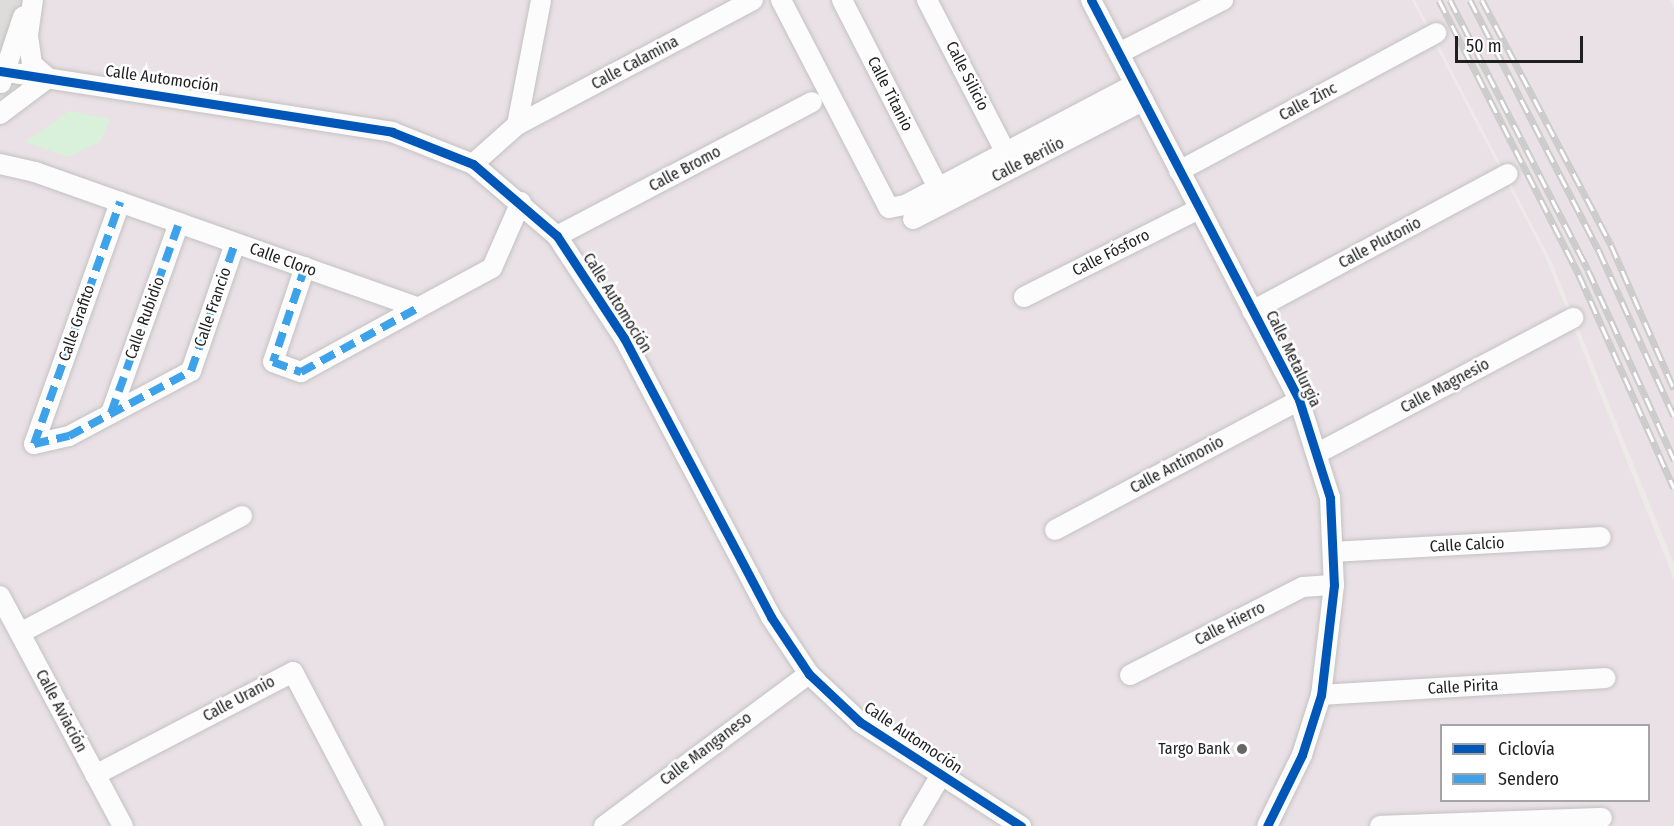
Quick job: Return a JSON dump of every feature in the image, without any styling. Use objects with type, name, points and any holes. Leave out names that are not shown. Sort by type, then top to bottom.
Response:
[{"type":"street","points":[[1,76],[28,0]]},
{"type":"street","points":[[0,114],[48,78],[32,64],[28,34],[33,0]]},
{"type":"street","points":[[517,125],[541,0]]},
{"type":"street","name":"Calle Calamina","points":[[473,164],[517,125],[753,0]]},
{"type":"street","points":[[781,0],[882,200],[896,209],[1006,153],[1139,93]]},
{"type":"street","name":"Calle Titanio","points":[[842,0],[938,188]]},
{"type":"street","name":"Calle Silicio","points":[[927,0],[1006,153]]},
{"type":"street","name":"Calle Metalurgia","points":[[1091,0],[1299,400],[1318,453],[1330,498],[1334,585],[1321,695],[1302,755],[1267,826]]},
{"type":"street","points":[[1119,53],[1223,0]]},
{"type":"street","name":"Calle Zinc","points":[[1179,171],[1436,33]]},
{"type":"street","name":"Calle Automoción","points":[[1,76],[48,78],[392,132],[473,164],[521,202],[557,236],[624,338],[771,617],[809,674],[860,722],[1021,826]]},
{"type":"street","name":"Calle Berilio","points":[[914,219],[1139,93]]},
{"type":"street","name":"Calle Bromo","points":[[557,236],[812,102]]},
{"type":"street","name":"Calle Cloro","points":[[0,164],[120,202],[418,308]]},
{"type":"street","name":"Calle Plutonio","points":[[1252,311],[1508,174]]},
{"type":"street","name":"Calle Grafito","points":[[111,413],[69,436],[34,444],[120,202]]},
{"type":"street","points":[[305,267],[273,362],[301,372],[492,267],[521,202]]},
{"type":"street","name":"Calle Fósforo","points":[[1024,297],[1199,209]]},
{"type":"street","name":"Calle Rubidio","points":[[111,413],[179,223]]},
{"type":"street","name":"Calle Francio","points":[[111,413],[191,371],[235,243]]},
{"type":"street","name":"Calle Magnesio","points":[[1318,453],[1573,318]]},
{"type":"street","name":"Calle Antimonio","points":[[1056,530],[1299,400]]},
{"type":"street","points":[[20,633],[242,516]]},
{"type":"street","name":"Calle Calcio","points":[[1333,552],[1601,537]]},
{"type":"street","name":"Calle Hierro","points":[[1130,675],[1303,587],[1334,585]]},
{"type":"street","name":"Calle Aviación","points":[[0,596],[123,826]]},
{"type":"street","name":"Calle Uranio","points":[[95,775],[293,672],[374,826]]},
{"type":"street","name":"Calle Manganeso","points":[[603,826],[809,674]]},
{"type":"street","name":"Calle Pirita","points":[[1321,695],[1605,678]]},
{"type":"street","points":[[911,826],[940,775]]},
{"type":"street","points":[[1380,826],[1602,818]]},
{"type":"shaded area","points":[[0,0],[1412,0],[1545,256],[1674,579],[1674,826],[0,826]]},
{"type":"shaded area","points":[[0,0],[20,0],[0,54]]},
{"type":"shaded area","points":[[1415,0],[1670,0],[1674,8],[1674,564],[1552,263]]},
{"type":"green space","points":[[69,111],[110,119],[101,141],[68,157],[25,142]]},
{"type":"railway","points":[[1439,0],[1579,275],[1674,488]]},
{"type":"railway","points":[[1450,0],[1588,270],[1674,460]]},
{"type":"railway","points":[[1470,0],[1599,251],[1674,416]]},
{"type":"railway","points":[[1482,0],[1611,245],[1674,389]]},
{"type":"marked path","points":[[34,444],[120,202]]},
{"type":"marked path","points":[[111,413],[179,223]]},
{"type":"marked path","points":[[34,444],[69,436],[191,371],[235,243]]},
{"type":"marked path","points":[[305,267],[273,362],[301,372],[418,308]]},
{"type":"cycle path","points":[[1091,0],[1299,400],[1330,498],[1334,585],[1321,695],[1302,755],[1267,826]]},
{"type":"cycle path","points":[[0,71],[392,132],[473,164],[557,236],[624,338],[771,617],[809,674],[860,722],[1021,826]]},
{"type":"place","name":"Targo Bank","points":[[1242,749]]}]
